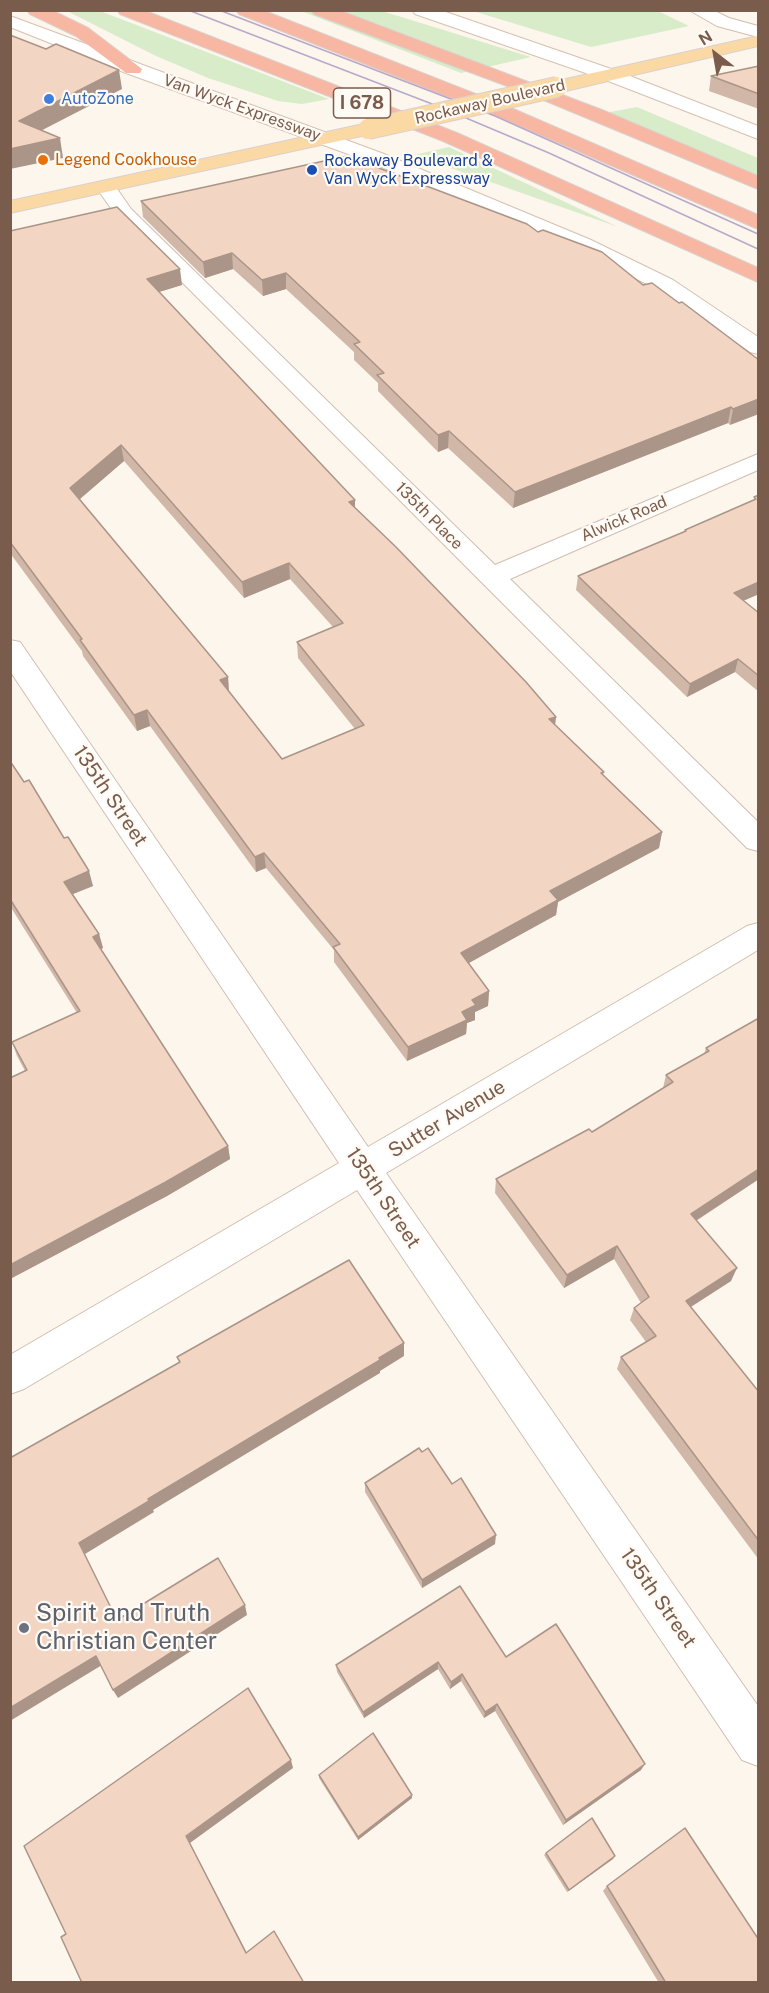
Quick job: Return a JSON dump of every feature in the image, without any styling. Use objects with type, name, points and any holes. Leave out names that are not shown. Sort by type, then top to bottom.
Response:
[{"type":"highway","points":[[36,10],[82,32],[133,69]]},
{"type":"highway","name":"I 678","points":[[126,10],[450,137],[759,276]]},
{"type":"highway","name":"I 678","points":[[245,10],[516,117],[692,191],[759,223]]},
{"type":"highway","points":[[291,10],[389,46],[610,135],[759,201]]},
{"type":"highway","points":[[320,10],[542,92],[665,141],[759,183]]},
{"type":"highway","points":[[666,236],[759,290]]},
{"type":"main road","name":"Rockaway Boulevard","points":[[10,207],[759,41]]},
{"type":"street","points":[[420,10],[610,75],[759,133]]},
{"type":"street","points":[[698,10],[723,22],[759,32]]},
{"type":"street","name":"Van Wyck Expressway","points":[[10,21],[133,69],[377,158],[609,256],[683,295],[759,347]]},
{"type":"street","name":"135th Place","points":[[106,187],[124,213],[490,577],[759,840]]},
{"type":"street","name":"Alwick Road","points":[[490,577],[759,461]]},
{"type":"street","name":"135th Street","points":[[10,649],[363,1169],[759,1744]]},
{"type":"street","name":"Sutter Avenue","points":[[10,1376],[759,935]]},
{"type":"green space","points":[[67,11],[100,11],[329,99],[302,104],[278,101],[208,78],[156,56]]},
{"type":"green space","points":[[301,11],[382,11],[531,57],[461,73]]},
{"type":"green space","points":[[473,11],[658,11],[689,26],[591,47]]},
{"type":"green space","points":[[637,107],[758,158],[758,187],[583,117]]},
{"type":"green space","points":[[449,147],[618,227],[414,155]]},
{"type":"building","points":[[10,35],[46,49],[56,44],[119,70],[19,121],[60,138],[10,149]]},
{"type":"building","points":[[759,66],[759,94],[711,76]]},
{"type":"building","points":[[347,156],[527,224],[538,232],[543,230],[602,252],[643,285],[652,283],[679,303],[682,302],[759,360],[759,399],[733,409],[731,407],[515,492],[449,431],[438,435],[377,375],[384,373],[354,344],[360,342],[286,273],[262,280],[232,253],[203,262],[141,201]]},
{"type":"building","points":[[117,207],[180,269],[147,279],[355,500],[349,502],[396,547],[526,682],[556,717],[549,719],[662,832],[550,891],[558,900],[461,953],[489,991],[472,1000],[476,1005],[462,1012],[467,1020],[408,1047],[333,947],[340,944],[264,853],[255,857],[147,710],[134,715],[80,640],[82,639],[10,542],[10,231]],"holes":[[[121,445],[242,582],[289,563],[343,623],[297,642],[364,725],[282,759],[220,680],[228,677],[70,488]]]},
{"type":"building","points":[[759,495],[759,582],[734,593],[759,613],[759,676],[738,659],[690,684],[578,576],[686,531],[756,499],[754,497]]},
{"type":"building","points":[[10,761],[24,782],[29,780],[64,838],[68,837],[89,871],[64,882],[99,934],[93,937],[228,1146],[164,1183],[10,1265],[10,1078],[27,1070],[12,1042],[80,1011],[10,899]]},
{"type":"building","points":[[759,1018],[759,1169],[691,1214],[737,1268],[686,1301],[759,1392],[759,1541],[621,1357],[656,1336],[634,1308],[649,1297],[617,1246],[567,1275],[496,1179],[589,1129],[592,1132],[673,1082],[666,1075],[709,1051],[706,1048]]},
{"type":"building","points":[[349,1260],[404,1343],[379,1358],[380,1360],[79,1543],[117,1620],[218,1558],[245,1605],[113,1690],[96,1656],[10,1708],[10,1458],[180,1362],[177,1357]]},
{"type":"building","points":[[419,1448],[422,1452],[428,1448],[452,1484],[461,1478],[496,1535],[422,1580],[365,1483]]},
{"type":"building","points":[[460,1586],[506,1657],[556,1624],[645,1764],[566,1820],[497,1704],[485,1712],[462,1674],[451,1682],[438,1662],[363,1712],[336,1665]]},
{"type":"building","points":[[248,1688],[291,1760],[186,1836],[246,1953],[274,1931],[304,1983],[82,1983],[61,1937],[66,1934],[24,1846]]},
{"type":"building","points":[[373,1733],[412,1795],[358,1837],[319,1775]]},
{"type":"building","points":[[592,1818],[615,1856],[569,1890],[546,1853]]},
{"type":"building","points":[[685,1828],[759,1940],[759,1983],[666,1983],[607,1886]]},
{"type":"tram line","points":[[188,10],[440,107],[549,153],[758,249]]},
{"type":"tram line","points":[[219,10],[495,116],[758,234]]},
{"type":"place","name":"AutoZone","points":[[49,99]]},
{"type":"place","name":"Legend Cookhouse","points":[[43,160]]},
{"type":"place","name":"Rockaway Boulevard & Van Wyck Expressway","points":[[312,170]]},
{"type":"place","name":"Spirit and Truth Christian Center","points":[[24,1628]]}]
